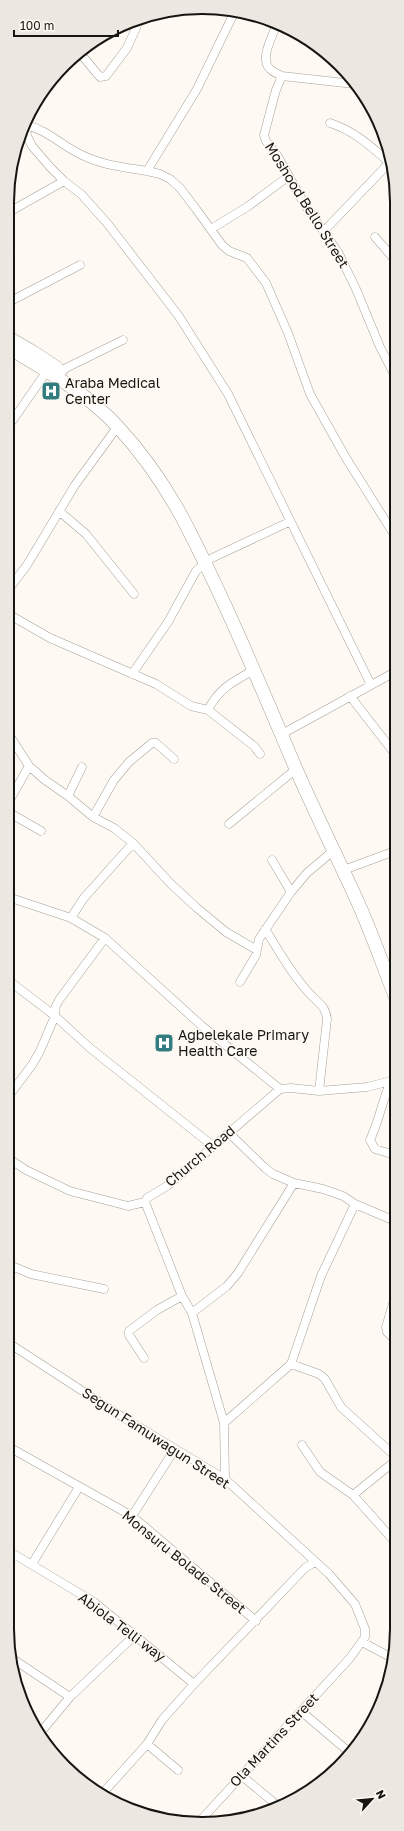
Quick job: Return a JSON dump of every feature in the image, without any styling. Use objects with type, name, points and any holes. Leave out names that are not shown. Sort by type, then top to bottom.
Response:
[{"type":"main road","points":[[14,341],[34,352],[108,406],[145,446],[176,491],[192,518],[254,670],[285,732],[296,769],[355,897],[390,984]]},
{"type":"main road","points":[[14,352],[47,371],[102,412],[118,426],[163,483],[208,560],[285,732],[361,894],[390,967]]},
{"type":"street","points":[[147,171],[197,89],[232,17]]},
{"type":"street","points":[[83,57],[100,77],[106,76],[126,48],[137,26]]},
{"type":"street","points":[[275,29],[266,54],[266,60],[270,69],[282,76],[347,83]]},
{"type":"street","name":"Moshood Bello Street","points":[[282,76],[276,90],[264,135],[266,141],[277,155],[305,205],[344,264],[390,366]]},
{"type":"street","points":[[330,123],[353,133],[385,160]]},
{"type":"street","points":[[29,127],[46,132],[77,153],[97,162],[160,174],[170,179],[180,188],[222,245],[230,251],[247,258],[266,282],[288,333],[310,394],[346,458],[390,528]]},
{"type":"street","points":[[27,134],[32,146],[64,181],[81,194],[107,223],[181,320],[228,394],[289,522],[371,685]]},
{"type":"street","points":[[323,232],[386,168]]},
{"type":"street","points":[[211,229],[247,207],[289,176]]},
{"type":"street","points":[[14,209],[64,181]]},
{"type":"street","points":[[375,237],[390,254]]},
{"type":"street","points":[[14,299],[80,265]]},
{"type":"street","points":[[62,372],[66,368],[123,340]]},
{"type":"street","points":[[14,418],[47,371]]},
{"type":"street","points":[[14,582],[27,565],[75,485],[118,426]]},
{"type":"street","points":[[59,511],[86,534],[134,594]]},
{"type":"street","points":[[132,674],[168,622],[196,571],[208,560],[289,522]]},
{"type":"street","points":[[14,617],[50,638],[171,693],[191,706],[208,710],[254,746],[260,754]]},
{"type":"street","points":[[208,710],[214,697],[232,682],[254,670]]},
{"type":"street","points":[[285,732],[390,675]]},
{"type":"street","points":[[350,696],[390,748]]},
{"type":"street","points":[[14,742],[29,766],[45,780],[68,796],[93,817],[114,828],[133,842],[171,884],[197,908],[226,932],[257,950]]},
{"type":"street","points":[[93,817],[114,780],[129,762],[152,743],[156,743],[174,760]]},
{"type":"street","points":[[14,792],[29,766]]},
{"type":"street","points":[[68,796],[82,767]]},
{"type":"street","points":[[228,824],[296,769]]},
{"type":"street","points":[[14,815],[41,831]]},
{"type":"street","points":[[71,918],[83,899],[133,842]]},
{"type":"street","points":[[240,982],[256,955],[259,939],[291,892],[308,873],[333,851]]},
{"type":"street","points":[[349,868],[390,853]]},
{"type":"street","points":[[272,860],[291,892]]},
{"type":"street","points":[[14,899],[71,918],[105,938],[202,1026],[280,1089],[291,1088],[320,1091],[367,1087],[390,1083]]},
{"type":"street","points":[[265,929],[302,986],[323,1005],[326,1011],[327,1019],[320,1091]]},
{"type":"street","points":[[14,1089],[32,1065],[55,1016],[55,1008],[59,1000],[105,938]]},
{"type":"street","points":[[14,985],[55,1016],[90,1048],[213,1146]]},
{"type":"street","points":[[390,1088],[381,1104],[378,1122],[370,1140],[375,1149],[390,1154]]},
{"type":"street","name":"Church Road","points":[[145,1202],[147,1198],[166,1186],[280,1089]]},
{"type":"street","points":[[229,1132],[273,1174],[294,1183],[323,1189],[343,1196],[355,1204],[390,1219]]},
{"type":"street","points":[[14,1162],[31,1173],[70,1191],[123,1205],[145,1202],[182,1296],[192,1313],[224,1423],[225,1479]]},
{"type":"street","points":[[192,1313],[227,1286],[238,1273],[294,1183]]},
{"type":"street","points":[[224,1423],[291,1364],[321,1276],[355,1204]]},
{"type":"street","points":[[14,1267],[31,1274],[104,1289]]},
{"type":"street","points":[[144,1358],[129,1335],[129,1331],[157,1310],[182,1296]]},
{"type":"street","points":[[390,1314],[386,1327],[387,1332],[390,1335]]},
{"type":"street","name":"Segun Famuwagun Street","points":[[14,1346],[225,1479],[329,1574],[355,1604],[365,1630],[365,1638],[362,1642]]},
{"type":"street","points":[[291,1364],[320,1374],[325,1379],[341,1407],[390,1451]]},
{"type":"street","points":[[302,1445],[320,1472],[353,1495],[390,1536]]},
{"type":"street","points":[[132,1516],[175,1449]]},
{"type":"street","name":"Monsuru Bolade Street","points":[[14,1450],[132,1516],[256,1621]]},
{"type":"street","points":[[353,1495],[390,1465]]},
{"type":"street","points":[[32,1564],[79,1487]]},
{"type":"street","name":"Abiola Telli way","points":[[14,1554],[94,1602],[194,1684]]},
{"type":"street","points":[[105,1790],[147,1744],[162,1720],[194,1684],[256,1621],[305,1568],[315,1562]]},
{"type":"street","points":[[43,1729],[70,1697],[135,1635]]},
{"type":"street","points":[[362,1642],[388,1656]]},
{"type":"street","name":"Ola Martins Street","points":[[204,1817],[302,1712],[350,1658],[362,1642]]},
{"type":"street","points":[[17,1662],[70,1697]]},
{"type":"street","points":[[302,1712],[346,1749]]},
{"type":"street","points":[[147,1744],[178,1770]]},
{"type":"street","points":[[242,1776],[274,1803]]},
{"type":"place","name":"Araba Medical Center","points":[[51,391]]},
{"type":"place","name":"Agbelekale Primary Health Care","points":[[164,1043]]}]
